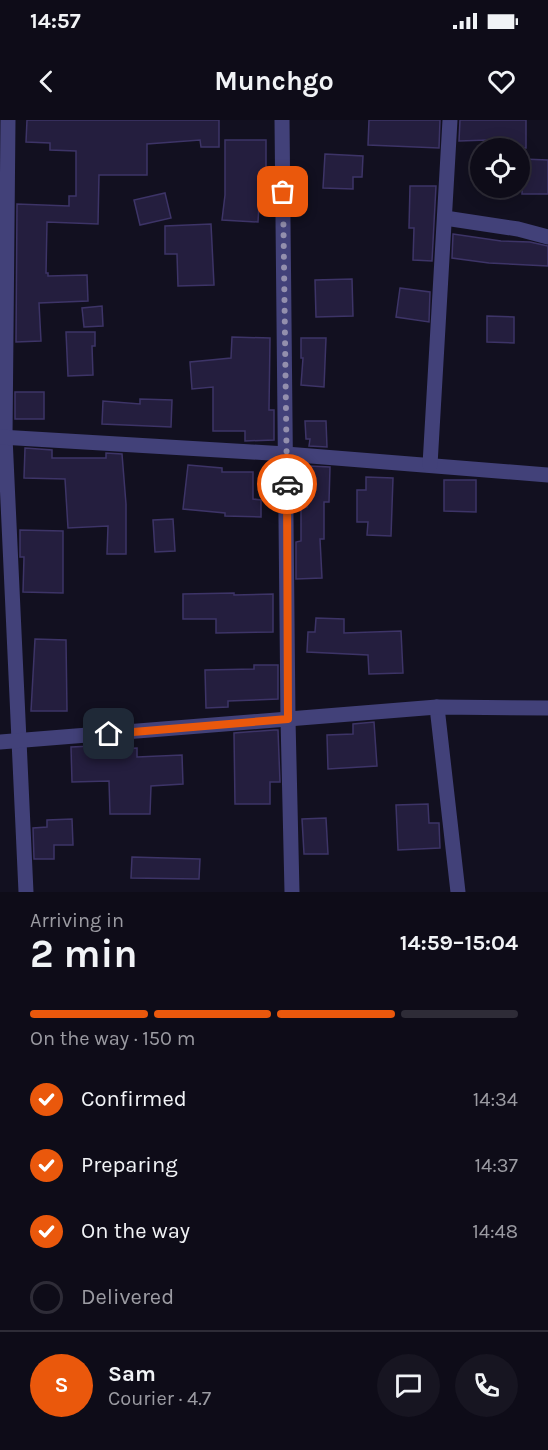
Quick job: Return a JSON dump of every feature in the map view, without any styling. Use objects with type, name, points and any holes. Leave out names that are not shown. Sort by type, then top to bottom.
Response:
[{"type":"street","points":[[8,120],[3,261],[2,437],[20,741],[26,892]]},
{"type":"street","points":[[282,120],[292,892]]},
{"type":"street","points":[[430,465],[450,120]]},
{"type":"street","points":[[445,218],[518,229],[548,237]]},
{"type":"street","points":[[2,437],[286,454],[548,475]]},
{"type":"street","points":[[0,742],[437,707],[548,708]]},
{"type":"street","points":[[437,707],[458,892]]},
{"type":"building","points":[[27,120],[219,120],[219,147],[201,147],[200,140],[147,144],[147,175],[99,175],[98,224],[47,222],[46,273],[48,276],[87,275],[88,301],[39,303],[41,341],[16,342],[17,204],[69,206],[69,196],[76,196],[76,151],[50,150],[50,143],[26,142]]},
{"type":"building","points":[[369,120],[440,120],[439,148],[368,145]]},
{"type":"building","points":[[460,120],[526,120],[526,138],[470,138],[470,141],[459,141]]},
{"type":"building","points":[[225,140],[266,140],[266,170],[261,170],[258,222],[222,220],[225,195]]},
{"type":"building","points":[[325,154],[363,156],[362,177],[353,177],[353,189],[323,188]]},
{"type":"building","points":[[530,159],[548,160],[548,194],[530,194]]},
{"type":"building","points":[[410,186],[436,186],[432,261],[413,260],[414,228],[409,228]]},
{"type":"building","points":[[165,193],[171,218],[140,225],[134,200]]},
{"type":"building","points":[[211,224],[214,285],[178,286],[177,254],[165,254],[165,226]]},
{"type":"building","points":[[453,234],[548,246],[548,266],[489,263],[452,258]]},
{"type":"building","points":[[352,279],[353,316],[316,317],[315,280]]},
{"type":"building","points":[[400,288],[430,292],[429,322],[396,317]]},
{"type":"building","points":[[102,306],[103,326],[84,327],[82,308]]},
{"type":"building","points":[[487,316],[514,317],[514,343],[487,342]]},
{"type":"building","points":[[66,332],[95,332],[95,346],[92,346],[93,375],[68,376]]},
{"type":"building","points":[[232,337],[270,338],[269,410],[274,410],[274,440],[245,441],[245,431],[213,431],[213,387],[192,389],[190,362],[231,358]]},
{"type":"building","points":[[301,338],[326,338],[324,387],[301,385],[303,358],[301,358]]},
{"type":"building","points":[[15,392],[44,392],[44,419],[15,419]]},
{"type":"building","points":[[140,399],[172,400],[171,427],[102,424],[103,401],[140,404]]},
{"type":"building","points":[[305,421],[326,421],[327,447],[309,446],[310,439],[306,439]]},
{"type":"building","points":[[25,448],[52,450],[52,458],[106,458],[106,453],[122,454],[126,504],[126,554],[107,554],[108,526],[68,528],[65,479],[24,478]]},
{"type":"building","points":[[188,465],[222,468],[222,472],[253,472],[253,499],[261,500],[261,517],[225,516],[225,513],[183,509]]},
{"type":"building","points":[[309,466],[330,467],[329,502],[324,502],[324,539],[320,539],[322,578],[296,579],[296,542],[301,541],[301,507],[307,507]]},
{"type":"building","points":[[366,477],[393,478],[391,536],[367,535],[368,522],[357,522],[357,490],[366,490]]},
{"type":"building","points":[[444,480],[476,480],[476,512],[444,511]]},
{"type":"building","points":[[173,519],[175,551],[155,552],[153,520]]},
{"type":"building","points":[[20,530],[63,531],[63,593],[23,592],[24,557],[20,557]]},
{"type":"building","points":[[234,593],[234,595],[273,594],[273,632],[216,633],[216,619],[183,619],[183,594]]},
{"type":"building","points":[[316,618],[344,619],[344,633],[401,631],[403,673],[369,674],[368,655],[307,652],[308,632],[315,632]]},
{"type":"building","points":[[35,639],[66,640],[67,711],[31,711]]},
{"type":"building","points":[[254,665],[278,665],[278,699],[228,701],[228,707],[206,708],[205,670],[254,669]]},
{"type":"building","points":[[374,722],[377,766],[328,769],[327,735],[353,734],[353,724]]},
{"type":"building","points":[[278,730],[280,782],[270,782],[270,804],[235,804],[234,733]]},
{"type":"building","points":[[93,746],[93,750],[137,748],[137,757],[182,755],[183,784],[151,786],[150,814],[110,814],[109,781],[72,782],[71,747]]},
{"type":"building","points":[[428,804],[429,823],[439,823],[440,848],[398,850],[396,805]]},
{"type":"building","points":[[326,818],[328,854],[304,854],[302,819]]},
{"type":"building","points":[[72,819],[73,845],[54,845],[54,859],[34,859],[33,828],[47,827],[47,820]]},
{"type":"building","points":[[132,857],[200,859],[199,879],[131,878]]},
{"type":"way so far","points":[[283,192],[287,484]]},
{"type":"route","points":[[109,734],[288,719],[287,484]]}]
